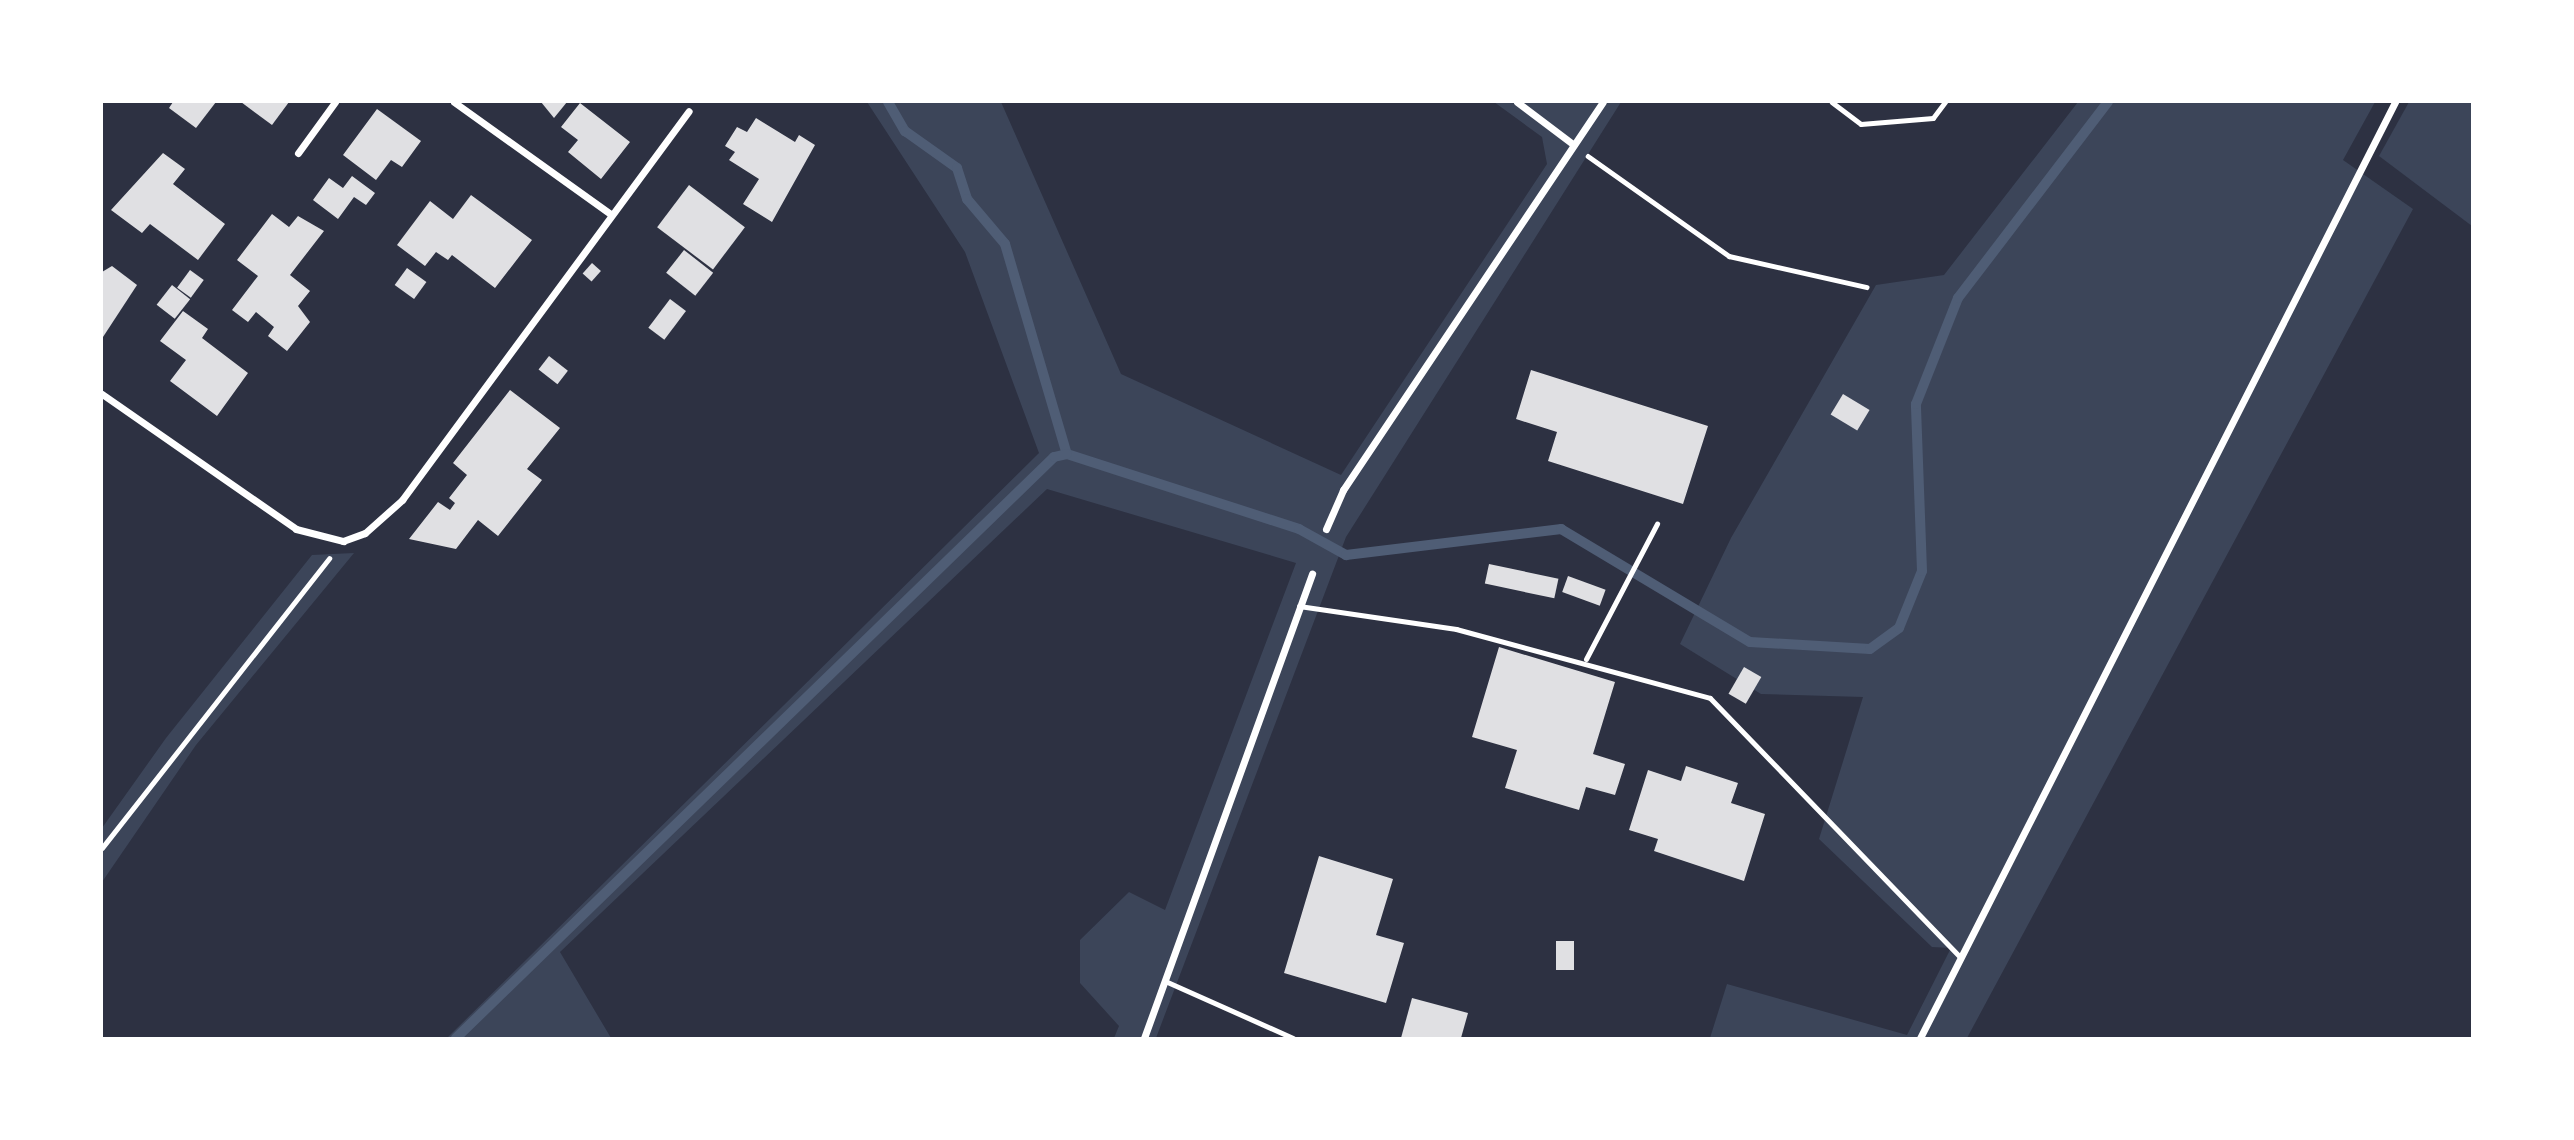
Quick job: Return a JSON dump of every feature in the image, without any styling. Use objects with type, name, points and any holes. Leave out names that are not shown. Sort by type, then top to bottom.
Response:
[{"type":"street","points":[[298,153],[335,102]]},
{"type":"street","points":[[454,102],[609,213]]},
{"type":"street","points":[[1517,102],[1574,145]]},
{"type":"street","points":[[1326,528],[1343,490],[1603,102]]},
{"type":"street","points":[[1920,1038],[2395,102]]},
{"type":"street","points":[[102,394],[296,529],[343,541],[379,523],[402,500],[609,213],[690,111]]},
{"type":"street","points":[[1144,1038],[1312,573]]},
{"type":"lane","points":[[1586,659],[1657,524]]},
{"type":"lane","points":[[1299,606],[1456,629],[1586,659],[1710,698],[1961,958]]},
{"type":"lane","points":[[1165,981],[1293,1038]]},
{"type":"path","points":[[1832,102],[1861,124],[1933,118],[1945,102]]},
{"type":"path","points":[[1574,145],[1729,256],[1867,287]]},
{"type":"path","points":[[102,848],[173,750],[343,541]]},
{"type":"shaded area","points":[[867,102],[1001,102],[1121,374],[1341,475],[1547,164],[1542,137],[1494,102],[1621,102],[1346,537],[1156,1038],[1114,1038],[1119,1026],[1080,983],[1080,940],[1129,892],[1165,910],[1296,563],[1047,489],[560,952],[611,1038],[447,1038],[1039,453],[965,252]]},
{"type":"shaded area","points":[[2078,102],[2375,102],[2343,160],[2413,209],[1967,1038],[1710,1038],[1727,984],[1907,1035],[1951,948],[1932,947],[1819,839],[1863,697],[1761,694],[1680,644],[1731,538],[1876,285],[1944,275]]},
{"type":"shaded area","points":[[2409,102],[2472,102],[2472,226],[2379,156]]},
{"type":"shaded area","points":[[354,553],[196,745],[102,882],[102,828],[166,738],[312,555]]},
{"type":"building","points":[[173,102],[216,102],[196,128],[169,108]]},
{"type":"building","points":[[241,102],[289,102],[272,125]]},
{"type":"building","points":[[541,102],[567,102],[554,118]]},
{"type":"building","points":[[580,103],[630,142],[601,179],[568,152],[578,140],[561,127]]},
{"type":"building","points":[[377,109],[421,141],[402,167],[391,160],[376,180],[343,155]]},
{"type":"building","points":[[756,118],[795,142],[799,135],[815,145],[772,222],[743,204],[759,179],[729,160],[735,152],[725,146],[737,127],[747,132]]},
{"type":"building","points":[[163,153],[185,169],[173,184],[225,224],[198,260],[150,224],[142,233],[111,210]]},
{"type":"building","points":[[352,176],[375,193],[366,205],[354,197],[338,219],[313,200],[329,178],[343,188]]},
{"type":"building","points":[[689,185],[745,227],[713,269],[657,227]]},
{"type":"building","points":[[471,195],[532,240],[495,288],[452,255],[448,260],[436,252],[425,266],[397,245],[430,201],[453,219]]},
{"type":"building","points":[[272,214],[289,227],[298,216],[324,231],[290,275],[310,291],[298,306],[310,322],[287,351],[268,336],[274,327],[256,312],[248,322],[232,310],[258,276],[237,260]]},
{"type":"building","points":[[684,250],[713,273],[695,296],[666,273]]},
{"type":"building","points":[[592,263],[601,271],[592,281],[583,273]]},
{"type":"building","points":[[112,266],[137,285],[103,337],[102,272]]},
{"type":"building","points":[[407,268],[426,282],[414,299],[395,285]]},
{"type":"building","points":[[190,270],[204,280],[191,298],[177,288]]},
{"type":"building","points":[[172,285],[190,299],[175,319],[157,305]]},
{"type":"building","points":[[670,299],[686,311],[664,340],[648,328]]},
{"type":"building","points":[[183,311],[208,329],[202,338],[248,373],[217,416],[170,381],[186,360],[160,341]]},
{"type":"building","points":[[549,356],[568,371],[557,384],[539,369]]},
{"type":"building","points":[[1531,370],[1708,426],[1683,504],[1548,461],[1557,432],[1516,419]]},
{"type":"building","points":[[510,390],[560,428],[527,469],[542,480],[498,536],[478,520],[456,549],[409,539],[438,502],[450,510],[455,503],[449,498],[467,475],[453,463]]},
{"type":"building","points":[[1843,394],[1870,410],[1857,431],[1831,415]]},
{"type":"building","points":[[1489,564],[1558,579],[1554,598],[1485,584]]},
{"type":"building","points":[[1568,576],[1606,590],[1600,606],[1562,592]]},
{"type":"building","points":[[1499,647],[1615,682],[1593,754],[1625,764],[1615,795],[1586,787],[1579,810],[1505,788],[1517,750],[1472,737]]},
{"type":"building","points":[[1744,667],[1761,677],[1746,704],[1728,694]]},
{"type":"building","points":[[1686,766],[1738,783],[1731,803],[1765,814],[1744,881],[1654,851],[1658,839],[1629,830],[1648,770],[1681,781]]},
{"type":"building","points":[[1319,856],[1393,879],[1376,935],[1404,943],[1386,1003],[1284,973]]},
{"type":"building","points":[[1556,941],[1574,941],[1574,970],[1556,970]]},
{"type":"building","points":[[1412,998],[1468,1013],[1461,1038],[1401,1038]]},
{"type":"waterway","points":[[888,102],[905,131],[957,168],[967,199],[1005,244],[1067,454],[1299,529],[1346,555],[1561,529],[1750,642],[1870,649],[1899,628],[1922,571],[1916,404],[1958,298],[2108,102]]},
{"type":"waterway","points":[[456,1038],[1054,457],[1067,454]]}]
